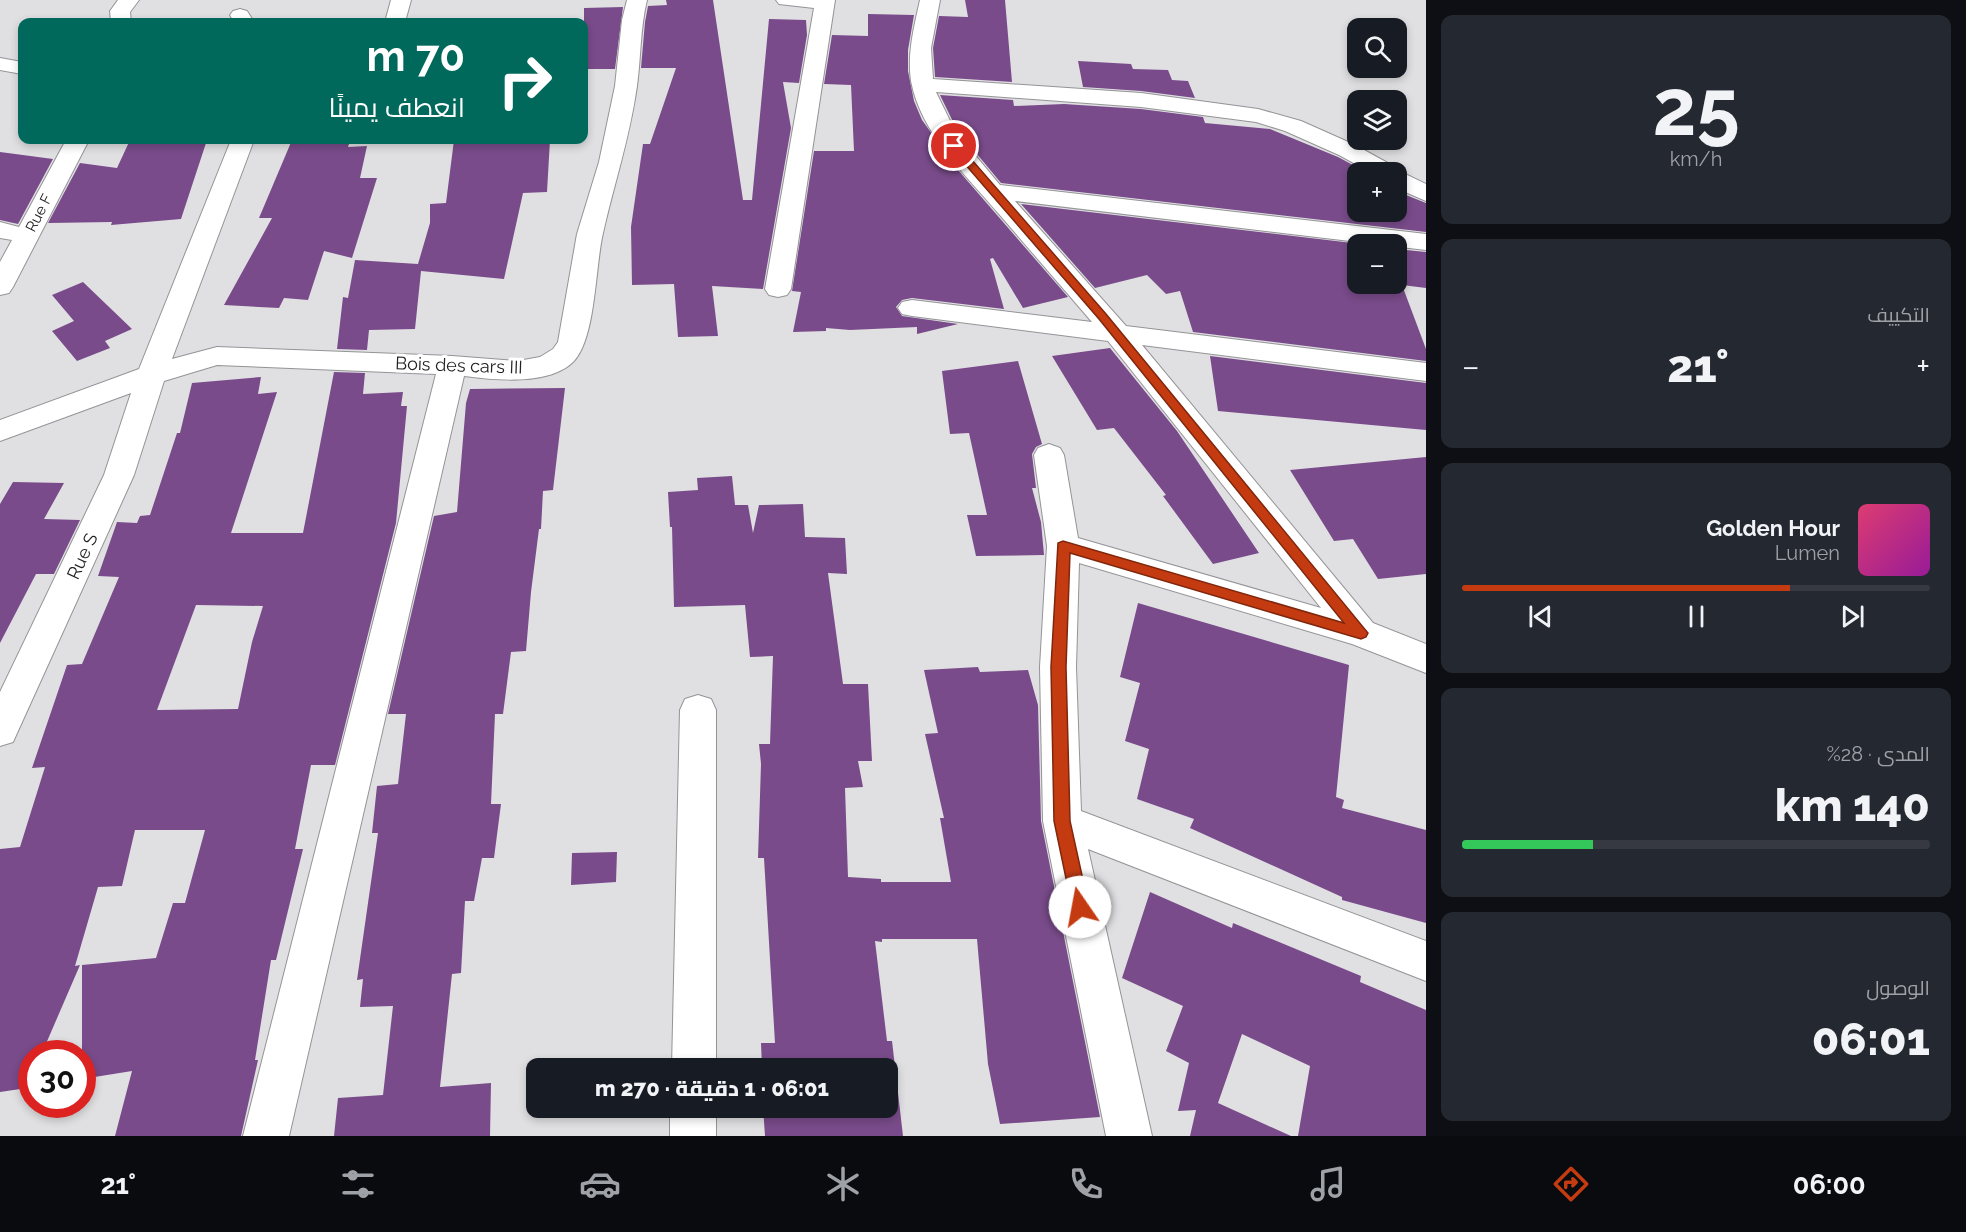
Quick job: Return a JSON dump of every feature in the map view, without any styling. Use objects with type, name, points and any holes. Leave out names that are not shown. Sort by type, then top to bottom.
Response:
[{"type":"street","points":[[121,18],[120,11],[129,0]]},
{"type":"street","points":[[396,18],[401,0]]},
{"type":"street","name":"Bois des cars III","points":[[0,431],[180,365],[217,356],[452,365],[487,370],[532,368],[565,355],[572,344],[590,234],[614,151],[626,86],[632,20],[638,0]]},
{"type":"street","points":[[778,289],[824,2],[786,0]]},
{"type":"street","points":[[930,0],[920,64],[927,103],[935,121],[1115,331],[1361,633]]},
{"type":"street","points":[[0,64],[18,67]]},
{"type":"street","points":[[924,85],[1141,100],[1258,116],[1304,131],[1369,162]]},
{"type":"street","name":"Rue F","points":[[0,287],[75,144]]},
{"type":"street","name":"Rue S","points":[[0,731],[119,475],[151,376],[240,144]]},
{"type":"street","points":[[1407,184],[1426,194]]},
{"type":"street","points":[[993,190],[1144,207],[1333,233],[1426,242]]},
{"type":"street","points":[[0,230],[27,236]]},
{"type":"street","points":[[912,308],[1115,331],[1426,372]]},
{"type":"street","points":[[266,1136],[452,365]]},
{"type":"street","points":[[1049,454],[1063,546],[1058,667],[1062,821],[1129,1136]]},
{"type":"street","points":[[1063,546],[1361,633],[1426,659]]},
{"type":"street","points":[[693,1058],[698,710]]},
{"type":"street","points":[[1062,821],[1426,961]]},
{"type":"street","points":[[693,1118],[693,1136]]},
{"type":"building","points":[[666,0],[713,0],[743,200],[752,200],[769,19],[806,20],[807,35],[799,83],[783,82],[791,128],[763,289],[712,286],[718,336],[678,337],[674,284],[632,285],[631,227],[643,144],[650,144],[676,68],[641,68],[645,22],[648,6],[667,5]]},
{"type":"building","points":[[965,0],[1005,0],[1012,82],[935,77],[933,48],[939,16],[968,17]]},
{"type":"building","points":[[623,7],[615,69],[588,69],[588,18],[584,18],[584,8]]},
{"type":"building","points":[[868,14],[914,15],[908,50],[908,71],[914,101],[922,120],[958,170],[1068,297],[1023,308],[993,258],[990,259],[1004,309],[912,298],[902,300],[896,307],[902,316],[958,324],[917,334],[917,327],[850,330],[826,328],[826,331],[793,332],[801,292],[792,291],[814,151],[854,151],[851,85],[824,84],[832,35],[868,36]]},
{"type":"building","points":[[1078,61],[1131,64],[1133,69],[1168,70],[1172,80],[1188,81],[1195,98],[1083,87]]},
{"type":"building","points":[[940,95],[1013,100],[1014,106],[1064,104],[1141,109],[1203,117],[1205,123],[1270,129],[1347,162],[1347,222],[1407,222],[1407,195],[1426,203],[1426,232],[1001,183],[957,130]]},
{"type":"building","points":[[128,144],[206,144],[181,219],[111,225],[112,222],[48,223],[80,163],[117,168]]},
{"type":"building","points":[[290,144],[367,146],[360,178],[377,178],[352,258],[324,251],[308,300],[284,298],[279,308],[224,305],[272,218],[259,218]]},
{"type":"building","points":[[453,144],[550,144],[547,192],[523,193],[504,279],[421,271],[415,329],[369,330],[367,350],[337,349],[343,297],[348,298],[355,260],[418,264],[430,223],[430,204],[446,203]]},
{"type":"building","points":[[0,152],[53,159],[18,224],[0,220]]},
{"type":"building","points":[[1021,204],[1347,242],[1347,294],[1405,294],[1426,349],[1426,361],[1193,332],[1180,291],[1166,294],[1147,275],[1095,288]]},
{"type":"building","points":[[1407,250],[1426,252],[1426,288],[1407,286]]},
{"type":"building","points":[[83,282],[132,329],[105,341],[110,348],[77,361],[52,331],[74,321],[52,295]]},
{"type":"building","points":[[1110,348],[1177,431],[1259,553],[1213,564],[1163,496],[1166,495],[1114,428],[1097,430],[1052,356]]},
{"type":"building","points":[[1210,356],[1426,383],[1426,430],[1218,411]]},
{"type":"building","points":[[1018,361],[1042,444],[1036,447],[1032,454],[1036,488],[1032,488],[1041,522],[1044,555],[976,556],[967,515],[987,515],[969,433],[950,434],[942,371]]},
{"type":"building","points":[[334,372],[365,373],[363,394],[403,392],[401,406],[407,406],[396,523],[335,765],[311,765],[295,849],[303,849],[276,960],[271,960],[255,1060],[258,1060],[241,1136],[115,1136],[132,1071],[96,1077],[96,1040],[82,1040],[82,965],[156,958],[173,903],[185,903],[205,830],[135,830],[122,886],[98,887],[75,966],[80,965],[48,1040],[18,1040],[18,1089],[0,1092],[0,849],[20,847],[45,767],[32,768],[67,665],[82,664],[119,577],[98,576],[117,522],[137,523],[140,516],[150,515],[177,433],[180,433],[192,383],[261,377],[258,394],[277,392],[231,533],[303,533]],"holes":[[[196,605],[263,606],[252,642],[238,709],[157,710]]]},
{"type":"building","points":[[565,388],[553,490],[543,491],[541,529],[539,529],[531,592],[526,651],[511,652],[503,714],[495,714],[491,804],[501,804],[494,858],[482,858],[474,901],[465,901],[461,973],[452,974],[440,1087],[491,1083],[490,1136],[334,1136],[338,1098],[383,1095],[393,1006],[360,1007],[363,979],[357,980],[378,833],[372,833],[377,786],[398,784],[406,714],[388,714],[434,516],[457,512],[466,403],[470,389]]},
{"type":"building","points":[[1426,457],[1426,574],[1378,579],[1353,539],[1334,541],[1290,470]]},
{"type":"building","points":[[732,476],[735,505],[748,505],[753,533],[759,505],[803,504],[805,537],[845,538],[847,574],[828,573],[843,684],[868,684],[872,761],[858,761],[863,787],[845,788],[848,877],[881,879],[881,882],[951,882],[940,818],[944,818],[925,734],[938,733],[924,670],[978,667],[980,672],[1028,670],[1038,705],[1041,821],[1100,1117],[1000,1124],[988,1064],[977,939],[882,939],[882,942],[875,941],[887,1041],[892,1041],[894,1058],[762,1058],[761,1043],[775,1043],[764,858],[758,858],[761,764],[759,744],[770,744],[773,656],[750,657],[745,605],[674,607],[672,527],[670,527],[668,492],[698,490],[697,478]]},
{"type":"building","points":[[13,482],[64,483],[44,519],[80,520],[54,574],[36,574],[0,643],[0,504]]},
{"type":"building","points":[[1138,603],[1349,665],[1336,797],[1344,800],[1342,808],[1426,830],[1426,923],[1342,900],[1342,897],[1190,828],[1194,819],[1137,799],[1149,749],[1125,741],[1140,683],[1120,677]]},
{"type":"building","points":[[617,852],[616,882],[571,885],[572,853]]},
{"type":"building","points":[[1150,892],[1232,928],[1233,923],[1361,976],[1360,982],[1426,1010],[1426,1136],[1298,1136],[1310,1066],[1242,1034],[1218,1103],[1291,1136],[1190,1136],[1196,1110],[1178,1111],[1189,1063],[1166,1051],[1183,1006],[1122,978]]},
{"type":"building","points":[[898,1093],[903,1136],[765,1136],[764,1118],[898,1118]]},
{"type":"route","points":[[954,146],[1077,286],[1361,633],[1063,546],[1058,667],[1062,821],[1080,907]]}]
